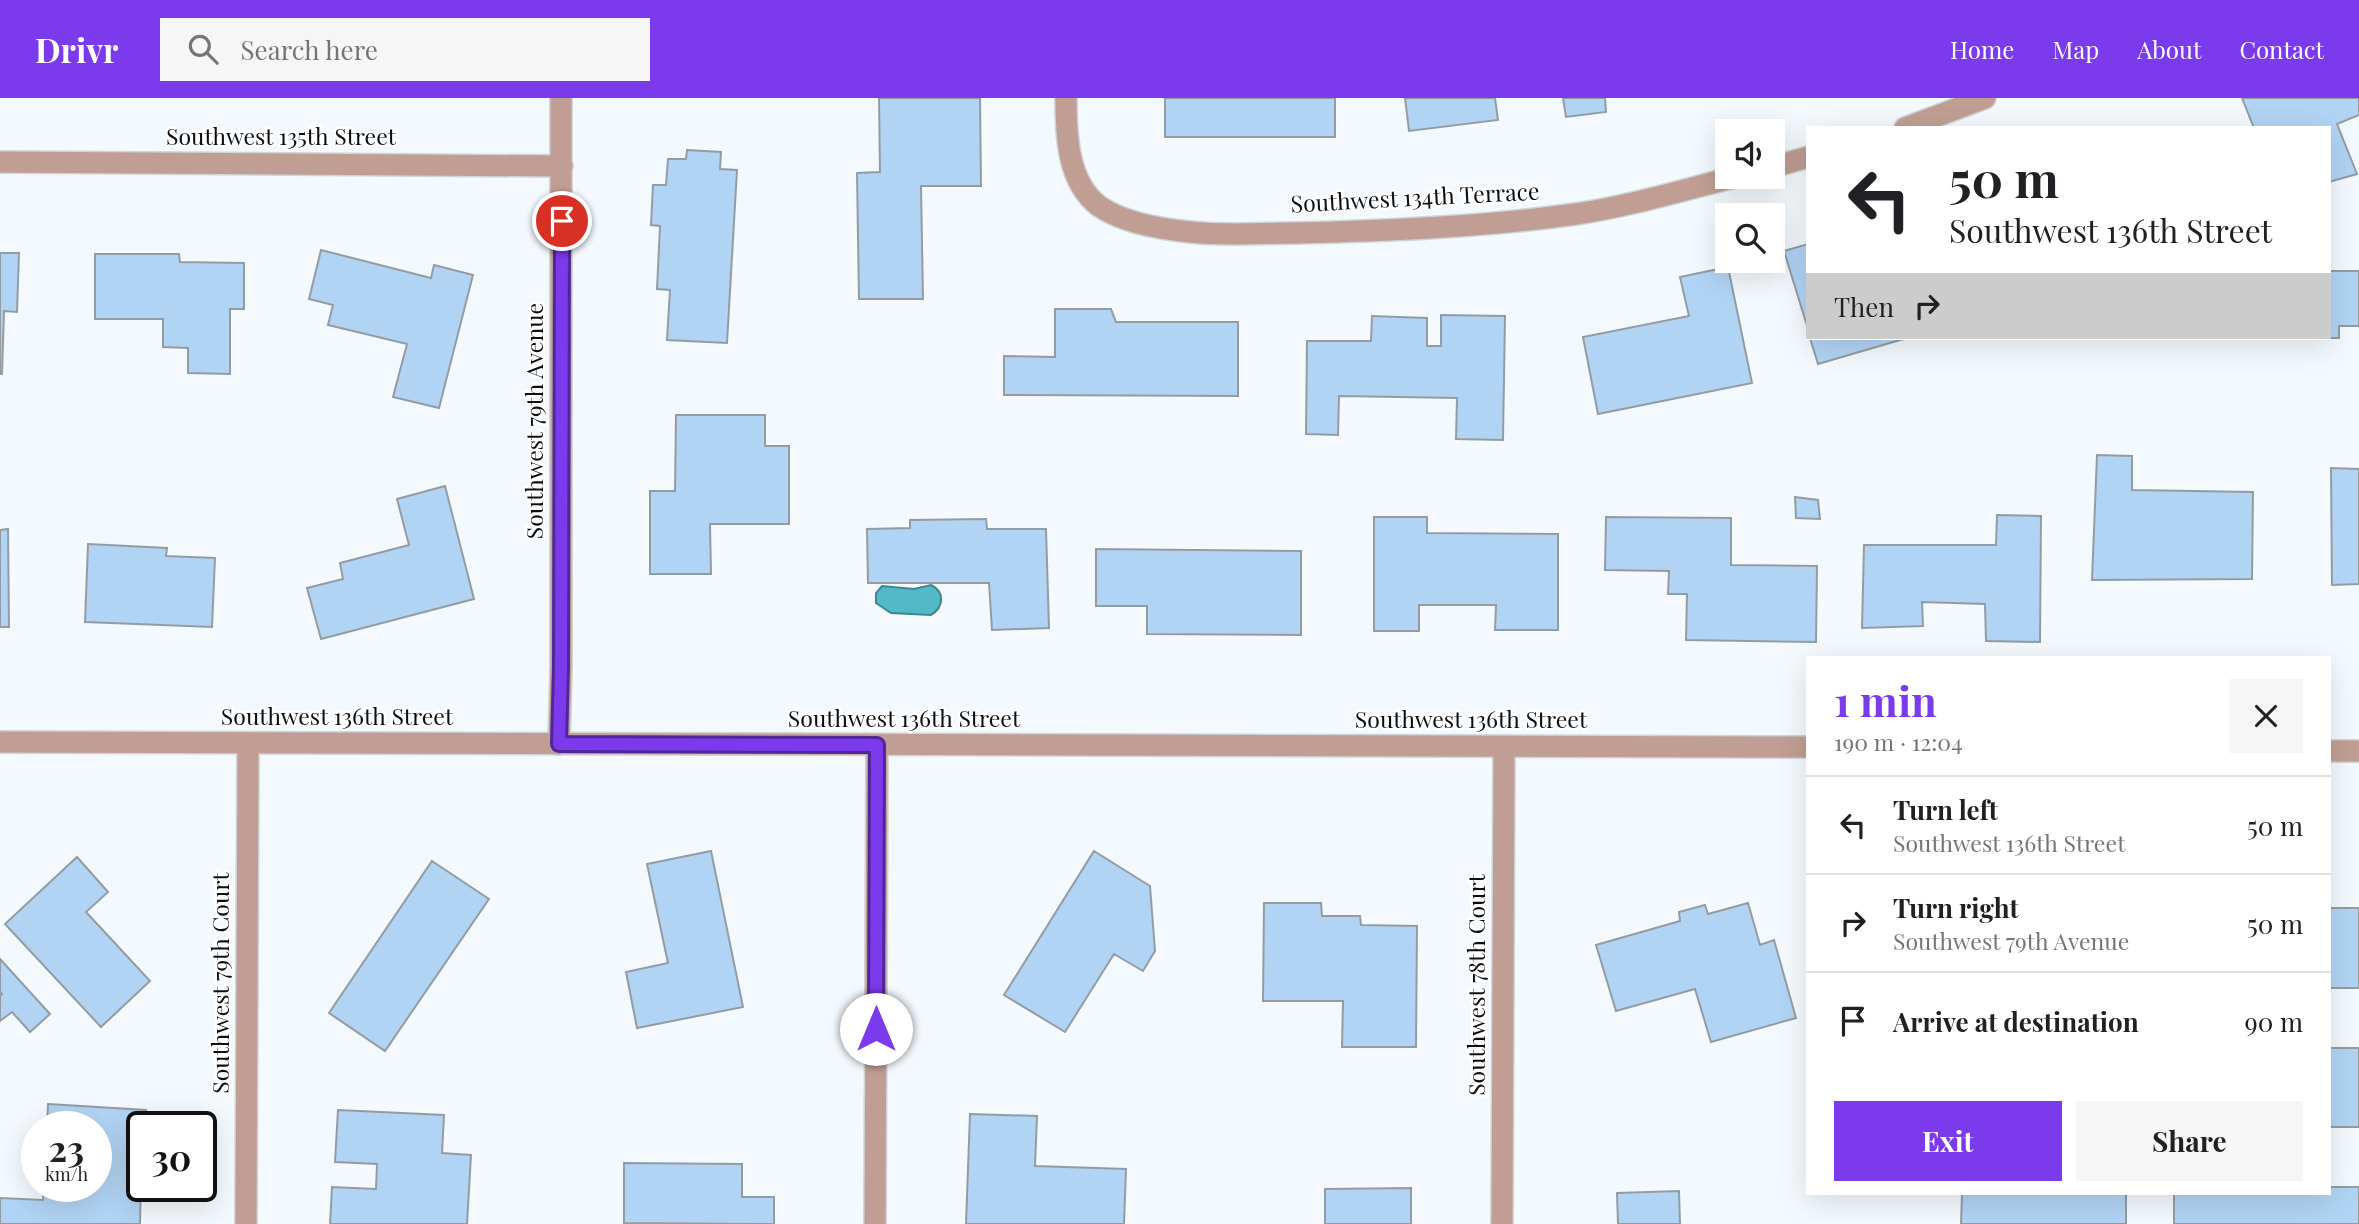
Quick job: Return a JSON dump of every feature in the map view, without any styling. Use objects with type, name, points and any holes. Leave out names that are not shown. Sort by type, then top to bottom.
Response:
[{"type":"street","name":"Southwest 79th Avenue","points":[[559,744],[561,98]]},
{"type":"street","name":"Southwest 134th Terrace","points":[[1066,98],[1068,143],[1073,167],[1084,189],[1098,205],[1121,217],[1191,233],[1397,230],[1468,225],[1577,214],[1715,182]]},
{"type":"street","points":[[1910,126],[1985,98]]},
{"type":"street","points":[[1785,164],[1806,158]]},
{"type":"street","name":"Southwest 135th Street","points":[[0,162],[562,166]]},
{"type":"street","name":"Southwest 136th Street","points":[[0,741],[1806,747]]},
{"type":"street","name":"Southwest 79th Court","points":[[246,1224],[248,743]]},
{"type":"street","points":[[875,1224],[877,745]]},
{"type":"street","name":"Southwest 78th Court","points":[[1502,1224],[1504,747]]},
{"type":"street","points":[[2331,751],[2359,751]]},
{"type":"water","points":[[931,585],[941,595],[941,600],[931,615],[891,613],[876,603],[876,593],[882,586],[914,589]]},
{"type":"building","points":[[879,98],[980,98],[981,186],[921,186],[923,299],[859,299],[857,173],[880,172]]},
{"type":"building","points":[[1165,98],[1335,98],[1335,137],[1165,137]]},
{"type":"building","points":[[1405,98],[1495,98],[1498,120],[1409,131]]},
{"type":"building","points":[[1563,98],[1605,98],[1606,112],[1566,117]]},
{"type":"building","points":[[2242,98],[2359,98],[2359,115],[2337,124],[2357,174],[2331,181],[2331,126],[2253,126]]},
{"type":"building","points":[[687,150],[721,152],[720,169],[737,170],[727,343],[667,340],[670,290],[657,289],[660,226],[651,225],[653,185],[666,185],[668,159],[686,159]]},
{"type":"building","points":[[1806,245],[1806,322],[1785,251]]},
{"type":"building","points":[[321,250],[431,278],[434,265],[473,275],[439,408],[393,397],[407,344],[328,325],[333,305],[309,299]]},
{"type":"building","points":[[0,253],[19,253],[17,312],[4,311],[2,374],[0,374]]},
{"type":"building","points":[[95,254],[179,254],[180,262],[244,263],[244,309],[230,309],[230,374],[188,373],[188,348],[163,347],[163,319],[95,319]]},
{"type":"building","points":[[1715,270],[1715,273],[1729,273],[1752,383],[1598,414],[1583,337],[1689,316],[1680,277]]},
{"type":"building","points":[[2331,271],[2359,271],[2359,326],[2339,326],[2339,338],[2331,338]]},
{"type":"building","points":[[1055,309],[1111,309],[1116,322],[1238,322],[1238,396],[1004,395],[1004,356],[1055,357]]},
{"type":"building","points":[[1441,315],[1505,316],[1503,440],[1456,439],[1457,398],[1339,396],[1338,435],[1306,434],[1307,341],[1371,341],[1372,316],[1427,318],[1427,346],[1441,346]]},
{"type":"building","points":[[1811,340],[1900,340],[1818,364]]},
{"type":"building","points":[[676,415],[765,415],[765,446],[789,446],[789,524],[710,524],[711,574],[650,574],[650,491],[675,491]]},
{"type":"building","points":[[2097,455],[2132,456],[2132,490],[2253,492],[2252,579],[2092,580]]},
{"type":"building","points":[[2331,468],[2359,469],[2359,584],[2332,585]]},
{"type":"building","points":[[445,486],[474,599],[321,639],[307,588],[343,579],[340,563],[409,545],[397,499]]},
{"type":"building","points":[[1795,497],[1818,500],[1820,519],[1796,518]]},
{"type":"building","points":[[1997,515],[2041,516],[2040,642],[1986,641],[1985,604],[1922,602],[1923,626],[1862,628],[1864,545],[1996,545]]},
{"type":"building","points":[[1374,517],[1427,517],[1427,533],[1558,534],[1558,630],[1495,630],[1496,605],[1419,605],[1419,631],[1374,631]]},
{"type":"building","points":[[1606,517],[1731,518],[1731,565],[1817,566],[1816,642],[1686,640],[1687,594],[1668,594],[1669,571],[1605,570]]},
{"type":"building","points":[[986,519],[987,529],[1046,529],[1049,628],[992,630],[989,583],[868,583],[867,529],[910,528],[910,520]]},
{"type":"building","points":[[8,529],[9,627],[0,627],[0,530]]},
{"type":"building","points":[[88,544],[167,548],[166,556],[215,558],[212,627],[85,622]]},
{"type":"building","points":[[1096,549],[1301,551],[1301,635],[1147,634],[1147,606],[1096,606]]},
{"type":"building","points":[[711,851],[743,1007],[637,1028],[626,972],[668,963],[647,864]]},
{"type":"building","points":[[1094,851],[1150,886],[1155,951],[1143,971],[1114,954],[1065,1032],[1004,995]]},
{"type":"building","points":[[77,857],[108,892],[86,912],[150,981],[101,1027],[5,924]]},
{"type":"building","points":[[432,861],[489,899],[385,1051],[329,1013]]},
{"type":"building","points":[[1264,903],[1321,903],[1322,916],[1360,916],[1361,925],[1417,926],[1416,1047],[1342,1047],[1343,1001],[1263,1001]]},
{"type":"building","points":[[1748,903],[1760,945],[1774,940],[1796,1018],[1711,1042],[1695,989],[1616,1011],[1596,945],[1680,921],[1679,912],[1705,905],[1708,914]]},
{"type":"building","points":[[2331,908],[2359,908],[2359,988],[2331,988]]},
{"type":"building","points":[[0,959],[50,1014],[30,1032],[12,1012],[0,1021]]},
{"type":"building","points":[[2331,1048],[2359,1048],[2359,1127],[2331,1127]]},
{"type":"building","points":[[48,1104],[146,1110],[126,1111],[126,1202],[140,1202],[140,1224],[0,1224],[0,1198],[21,1199],[21,1202],[112,1202],[112,1111],[48,1111]]},
{"type":"building","points":[[338,1110],[444,1115],[442,1153],[471,1155],[467,1224],[330,1224],[332,1187],[376,1189],[377,1164],[335,1162]]},
{"type":"building","points":[[970,1114],[1037,1116],[1035,1166],[1126,1169],[1124,1224],[966,1224]]},
{"type":"building","points":[[624,1163],[742,1164],[742,1197],[774,1197],[774,1224],[624,1223]]},
{"type":"building","points":[[2331,1187],[2359,1187],[2359,1224],[2174,1224],[2174,1195],[2331,1195]]},
{"type":"building","points":[[1411,1188],[1411,1224],[1325,1224],[1325,1189]]},
{"type":"building","points":[[1679,1191],[1680,1224],[1618,1224],[1617,1193]]},
{"type":"building","points":[[1962,1195],[2126,1195],[2126,1224],[1961,1224]]},
{"type":"route","points":[[562,221],[559,744],[877,745],[876,1029]]}]
